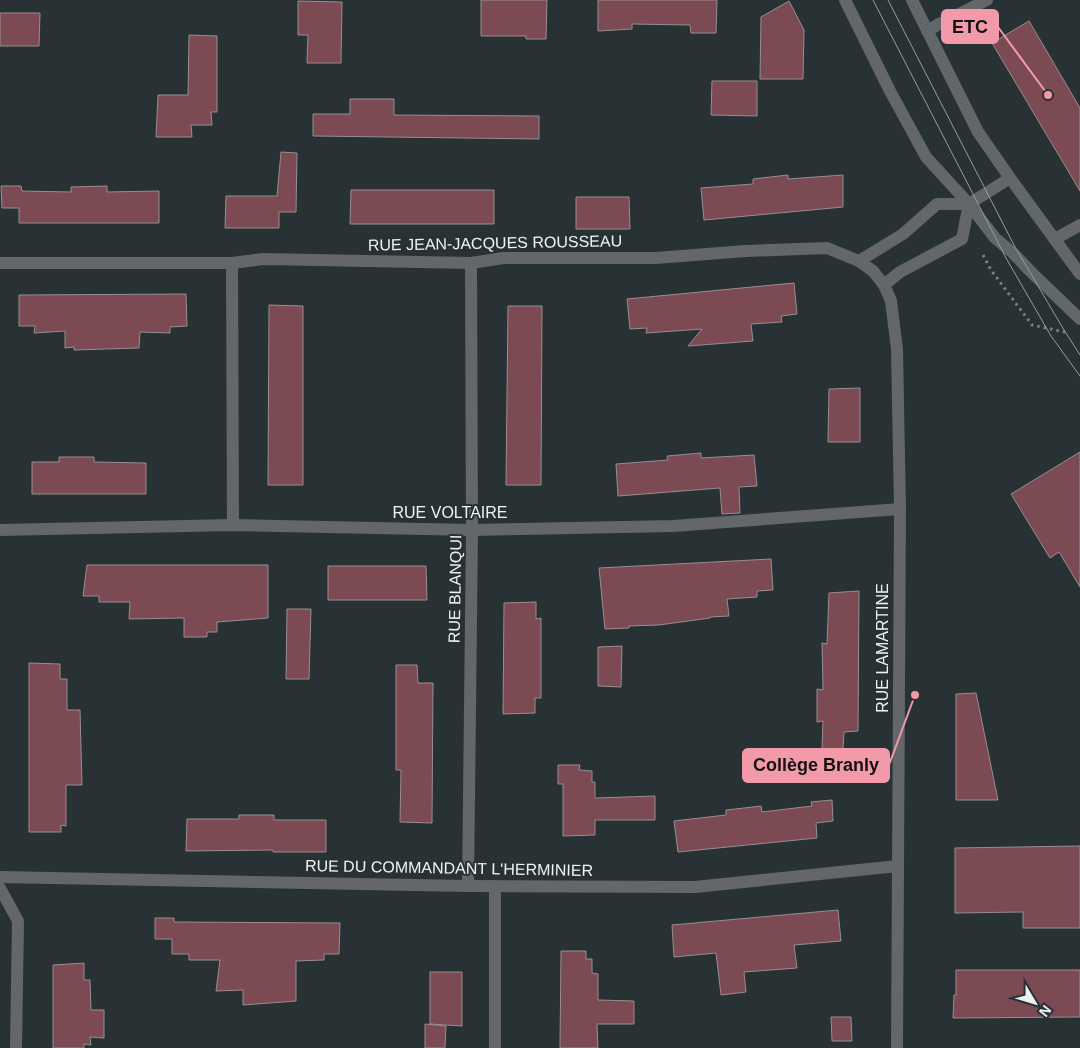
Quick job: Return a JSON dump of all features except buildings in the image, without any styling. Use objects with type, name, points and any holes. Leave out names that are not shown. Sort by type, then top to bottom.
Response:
[{"type":"street","points":[[845,0],[890,91],[926,156],[969,204],[995,238],[1013,253],[1080,319]]},
{"type":"street","points":[[912,0],[978,132],[1080,274]]},
{"type":"street","points":[[927,31],[987,0]]},
{"type":"street","points":[[859,261],[903,234],[937,204],[969,204],[1010,178]]},
{"type":"street","points":[[884,285],[900,272],[962,239],[969,204]]},
{"type":"street","points":[[1055,239],[1080,225]]},
{"type":"street","name":"RUE JEAN-JACQUES ROUSSEAU","points":[[0,263],[232,263],[263,259],[471,263],[503,258],[656,258],[745,251],[827,248],[859,261]]},
{"type":"street","name":"RUE LAMARTINE","points":[[859,261],[873,271],[884,285],[890,301],[897,349],[900,509],[897,1048]]},
{"type":"street","points":[[232,263],[233,525]]},
{"type":"street","name":"RUE BLANQUI","points":[[468,886],[472,530],[471,263]]},
{"type":"street","name":"RUE VOLTAIRE","points":[[0,530],[233,525],[472,530],[673,526],[900,509]]},
{"type":"street","name":"RUE DU COMMANDANT L'HERMINIER","points":[[0,877],[468,886],[695,887],[898,866]]},
{"type":"street","points":[[495,886],[495,1048]]},
{"type":"street","points":[[0,888],[18,921],[16,1048]]},
{"type":"path","points":[[981,247],[991,270],[1032,325],[1072,334]]},
{"type":"tram line","points":[[873,0],[1006,258],[1051,336],[1080,376]]},
{"type":"tram line","points":[[888,0],[1016,249],[1080,355]]},
{"type":"place","name":"ETC","points":[[1048,95]]},
{"type":"place","name":"Collège Branly","points":[[915,695]]}]
